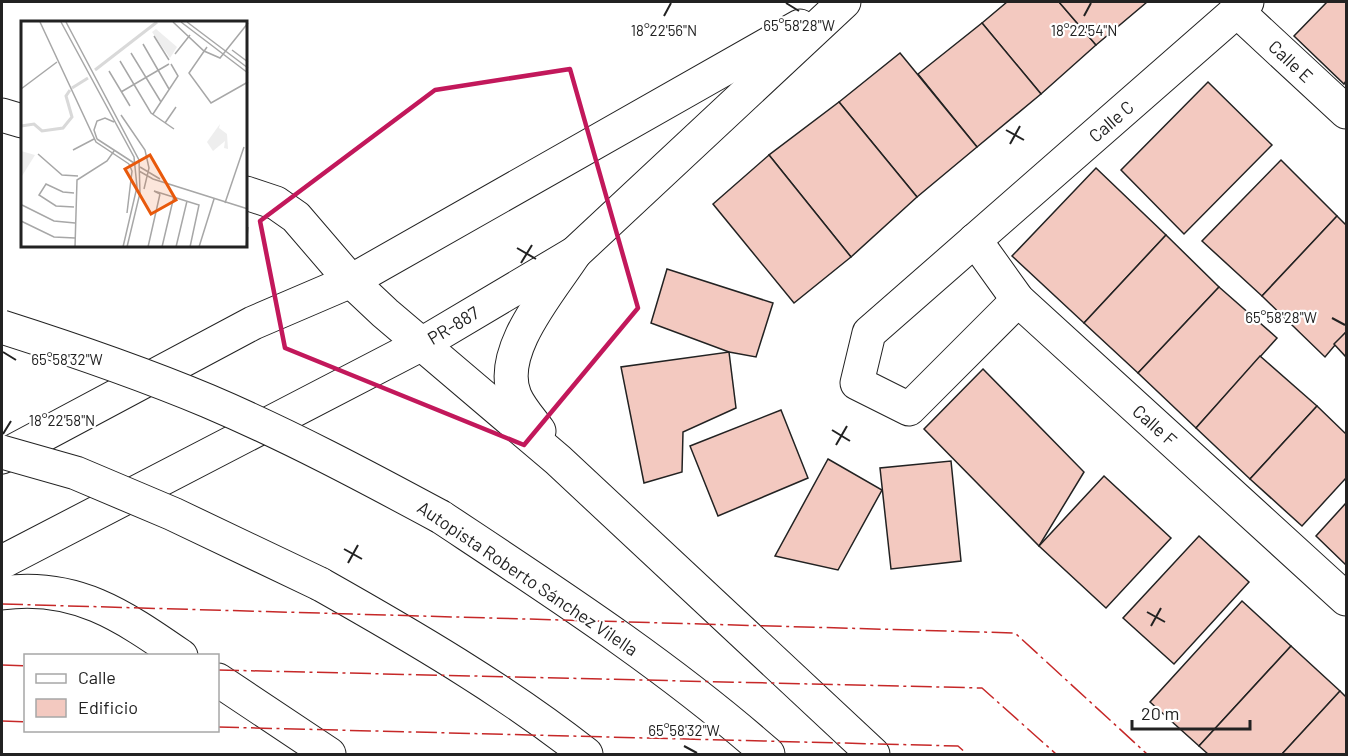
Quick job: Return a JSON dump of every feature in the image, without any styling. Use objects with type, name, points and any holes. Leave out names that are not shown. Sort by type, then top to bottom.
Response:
[{"type":"main road","name":"PR-887","points":[[2,562],[420,345],[575,253],[844,2]]},
{"type":"main road","name":"PR-887","points":[[2,457],[253,323],[351,281],[844,2]]},
{"type":"main road","name":"Calle E","points":[[1241,6],[1347,112]]},
{"type":"main road","name":"Calle C","points":[[1018,300],[909,409],[857,382],[869,333],[1241,6]]},
{"type":"main road","points":[[2,115],[21,121]]},
{"type":"main road","points":[[248,194],[276,203],[296,217],[351,281],[420,345],[558,459],[873,754]]},
{"type":"main road","name":"Calle F","points":[[975,240],[1018,300],[1347,599]]},
{"type":"main road","points":[[558,459],[515,396],[509,371],[514,350],[575,253]]},
{"type":"main road","name":"Autopista Roberto Sánchez Vilella","points":[[2,327],[53,343],[207,401],[334,460],[441,517],[609,629],[723,714],[768,754]]},
{"type":"main road","points":[[2,452],[76,474],[194,524],[320,584],[442,654],[548,725],[586,754]]},
{"type":"main road","points":[[2,593],[49,591],[83,599],[123,616],[178,654]]},
{"type":"main road","points":[[219,681],[329,754]]},
{"type":"highlighted area","points":[[570,69],[638,308],[524,445],[285,348],[260,221],[435,90]]},
{"type":"building","points":[[1007,2],[1059,2],[1096,45],[1041,94],[982,23]]},
{"type":"building","points":[[1059,2],[1147,2],[1096,45]]},
{"type":"building","points":[[1327,2],[1346,2],[1346,81],[1344,84],[1294,36]]},
{"type":"building","points":[[982,23],[1041,94],[977,147],[918,74]]},
{"type":"building","points":[[900,53],[977,147],[917,197],[839,102]]},
{"type":"building","points":[[1208,82],[1272,145],[1184,234],[1121,170]]},
{"type":"building","points":[[839,102],[917,197],[851,257],[769,155]]},
{"type":"building","points":[[769,155],[851,257],[794,303],[713,204]]},
{"type":"building","points":[[1281,160],[1337,216],[1262,296],[1202,241]]},
{"type":"building","points":[[1096,168],[1166,235],[1084,323],[1012,256]]},
{"type":"building","points":[[1337,216],[1346,225],[1346,332],[1325,357],[1262,296]]},
{"type":"building","points":[[1166,235],[1219,287],[1138,373],[1084,323]]},
{"type":"building","points":[[667,269],[773,303],[756,357],[729,352],[651,323]]},
{"type":"building","points":[[1219,287],[1277,338],[1196,428],[1138,373]]},
{"type":"building","points":[[1346,332],[1346,357],[1334,344]]},
{"type":"building","points":[[729,352],[736,408],[683,432],[682,472],[644,483],[621,367]]},
{"type":"building","points":[[1260,356],[1317,406],[1250,479],[1196,428]]},
{"type":"building","points":[[983,369],[1084,472],[1039,546],[924,429]]},
{"type":"building","points":[[1317,406],[1346,434],[1346,478],[1302,526],[1250,479]]},
{"type":"building","points":[[781,410],[808,478],[718,516],[690,446]]},
{"type":"building","points":[[828,459],[882,490],[838,570],[775,556]]},
{"type":"building","points":[[951,461],[961,561],[891,569],[880,468]]},
{"type":"building","points":[[1104,476],[1171,538],[1106,608],[1039,546]]},
{"type":"building","points":[[1346,503],[1346,565],[1316,536]]},
{"type":"building","points":[[1199,536],[1249,582],[1174,664],[1123,618]]},
{"type":"building","points":[[1242,601],[1291,646],[1199,746],[1150,702]]},
{"type":"building","points":[[1291,646],[1340,691],[1282,754],[1208,754],[1199,746]]},
{"type":"building","points":[[1340,691],[1346,697],[1346,754],[1282,754]]},
{"type":"power","points":[[2,604],[1015,633],[1147,754]]},
{"type":"power","points":[[2,665],[24,666]]},
{"type":"power","points":[[219,670],[982,688],[1056,754]]},
{"type":"power","points":[[2,721],[24,722]]},
{"type":"power","points":[[219,727],[958,746],[967,754]]}]
